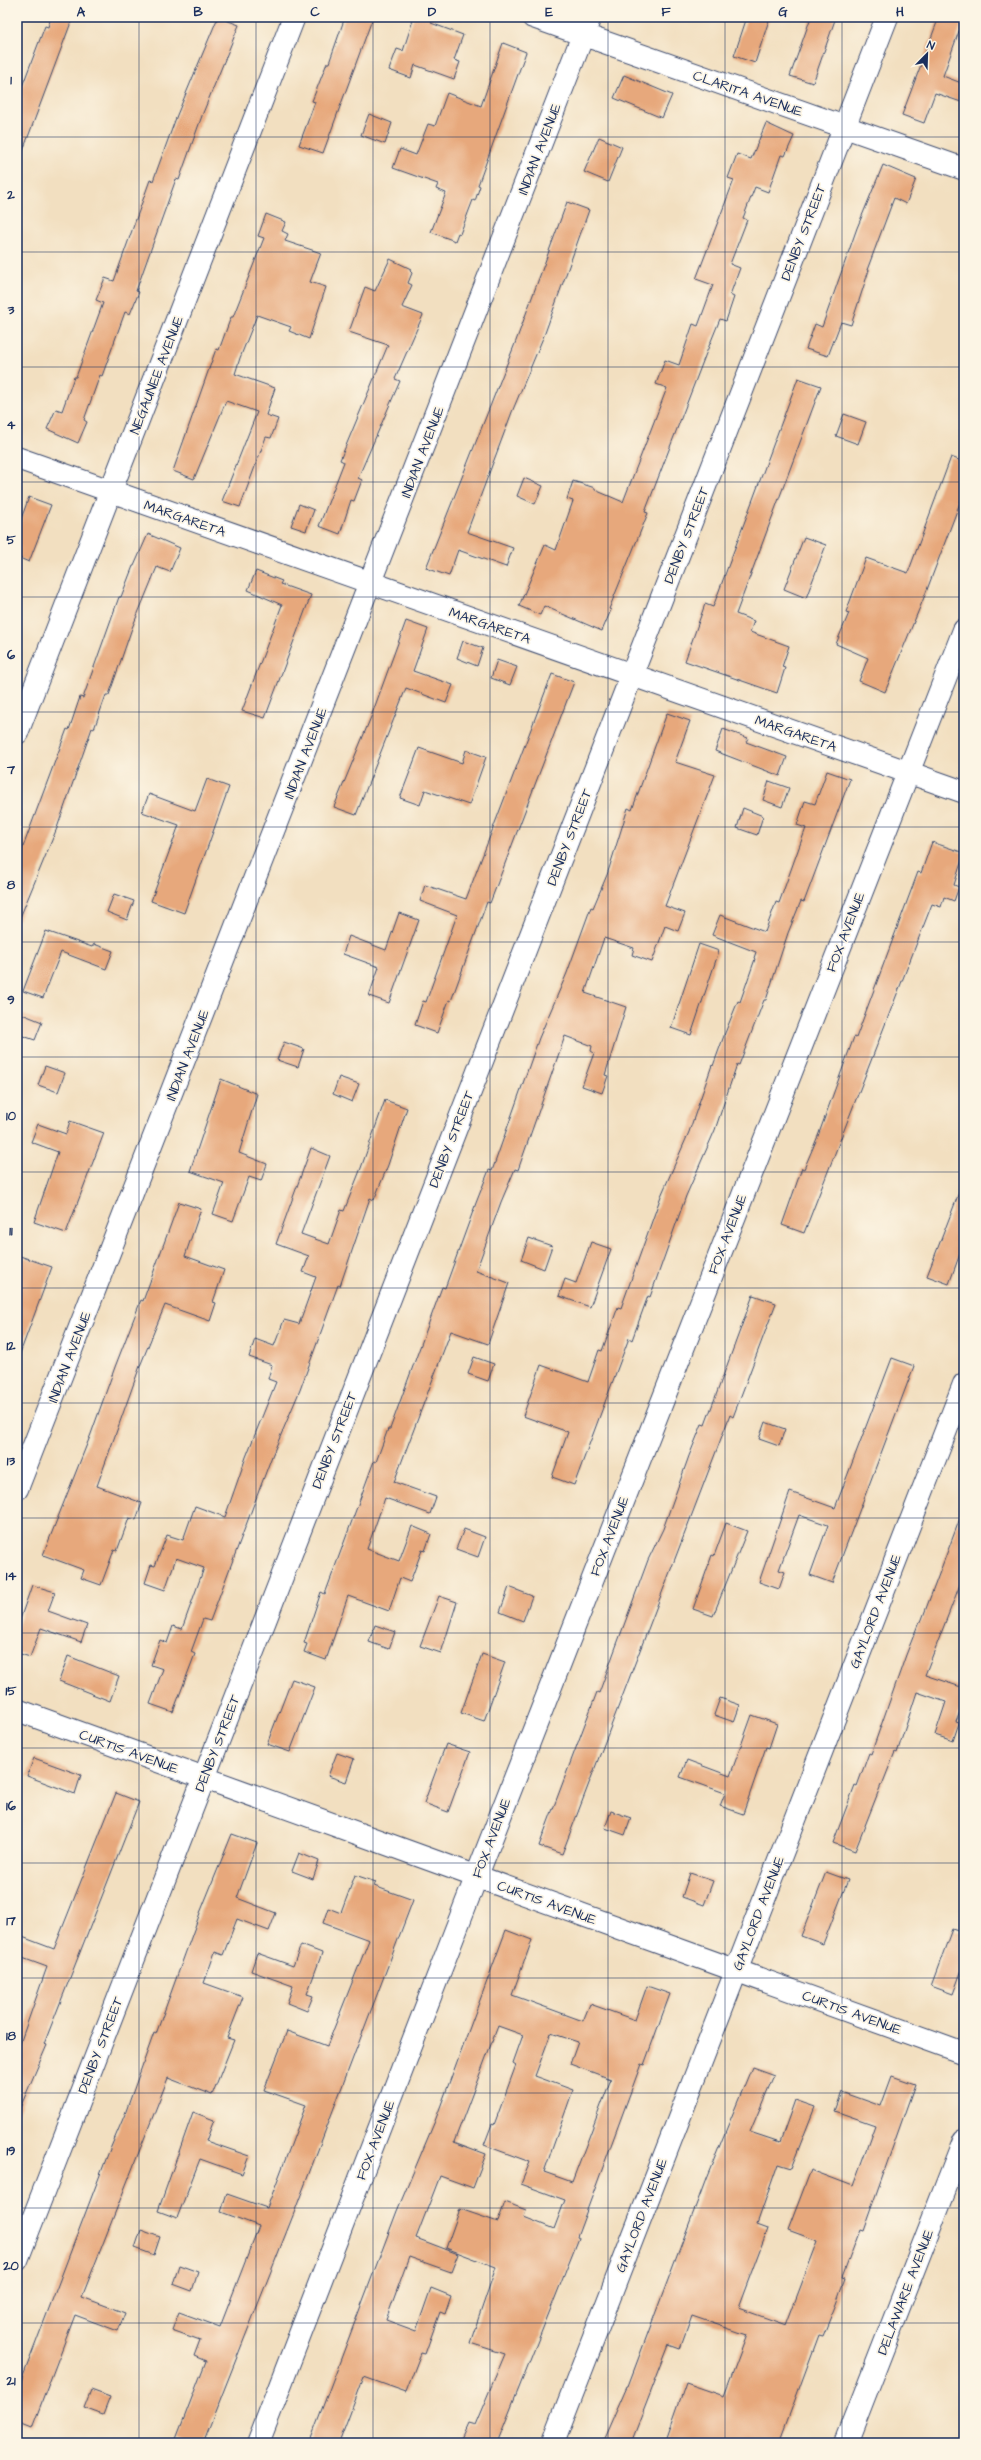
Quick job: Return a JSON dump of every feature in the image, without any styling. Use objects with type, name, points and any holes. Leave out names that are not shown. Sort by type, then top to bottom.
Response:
[{"type":"street","name":"NEGAUNEE AVENUE","points":[[17,733],[294,17]]},
{"type":"street","name":"CLARITA AVENUE","points":[[533,17],[587,26],[844,126],[964,169]]},
{"type":"street","name":"DENBY STREET","points":[[17,2260],[203,1777],[887,17]]},
{"type":"street","name":"INDIAN AVENUE","points":[[17,1489],[587,26]]},
{"type":"street","name":"MARGARETA","points":[[17,458],[964,792]]},
{"type":"street","name":"FOX AVENUE","points":[[258,2443],[476,1876],[964,630]]},
{"type":"street","name":"GAYLORD AVENUE","points":[[553,2443],[964,1384]]},
{"type":"street","name":"CURTIS AVENUE","points":[[17,1710],[964,2053]]},
{"type":"street","name":"DELAWARE AVENUE","points":[[846,2443],[964,2140]]},
{"type":"building","points":[[51,17],[73,17],[19,161],[17,161],[17,91],[20,92],[45,26],[48,27]]},
{"type":"building","points":[[218,17],[239,25],[203,113],[179,180],[176,179],[136,291],[139,292],[130,314],[125,312],[102,376],[100,375],[84,420],[87,422],[78,443],[47,429],[56,409],[62,411],[103,303],[96,300],[105,278],[114,281],[150,180],[153,181],[177,115]]},
{"type":"building","points":[[345,17],[373,17],[323,153],[299,145],[315,102],[312,101],[327,63],[329,63]]},
{"type":"building","points":[[414,17],[434,17],[431,23],[463,35],[454,60],[460,62],[454,79],[415,65],[411,78],[389,70],[397,49],[403,51]]},
{"type":"building","points":[[747,17],[770,17],[755,63],[734,56]]},
{"type":"building","points":[[811,17],[836,17],[813,83],[790,76]]},
{"type":"building","points":[[939,17],[964,17],[943,76],[964,84],[964,103],[935,93],[924,123],[902,115]]},
{"type":"building","points":[[503,43],[526,52],[478,185],[480,186],[475,201],[473,200],[460,234],[458,233],[455,241],[431,232],[446,193],[436,189],[438,184],[393,168],[400,149],[416,155],[428,124],[435,126],[447,93],[481,106]]},
{"type":"building","points":[[624,75],[672,95],[662,118],[614,98]]},
{"type":"building","points":[[369,114],[392,123],[385,144],[361,135]]},
{"type":"building","points":[[766,123],[794,136],[785,156],[781,155],[768,192],[755,187],[743,218],[747,220],[730,264],[740,268],[730,295],[734,297],[726,321],[720,319],[705,356],[645,512],[648,513],[609,609],[611,610],[602,631],[544,606],[540,615],[519,606],[545,545],[556,550],[573,501],[567,499],[573,481],[595,488],[595,490],[623,502],[667,388],[656,384],[665,360],[679,365],[693,324],[698,326],[713,285],[696,279],[734,180],[728,178],[737,154],[751,159]]},
{"type":"building","points":[[599,137],[622,147],[608,182],[584,172]]},
{"type":"building","points":[[883,165],[916,179],[906,204],[894,198],[867,270],[869,270],[851,325],[841,322],[828,356],[806,349],[815,324],[822,327],[857,228]]},
{"type":"building","points":[[567,202],[589,210],[545,333],[512,412],[467,532],[513,548],[506,567],[458,550],[449,576],[426,568],[516,341]]},
{"type":"building","points":[[266,214],[286,222],[282,231],[288,234],[285,241],[321,253],[310,282],[326,287],[309,339],[289,331],[291,327],[257,315],[240,358],[235,374],[275,388],[266,415],[278,419],[271,438],[266,437],[240,507],[222,501],[257,412],[226,401],[194,479],[173,471],[216,349],[219,350],[264,238],[258,236]]},
{"type":"building","points":[[390,259],[411,269],[410,271],[412,273],[408,283],[412,285],[402,307],[423,315],[395,379],[400,381],[358,478],[362,480],[354,501],[351,500],[340,534],[319,526],[344,462],[340,460],[388,345],[349,332],[365,287],[375,291]]},
{"type":"building","points":[[798,378],[821,386],[736,614],[754,621],[750,632],[789,646],[782,667],[785,668],[777,693],[685,661],[705,604],[713,607]]},
{"type":"building","points":[[844,414],[866,422],[858,444],[836,436]]},
{"type":"building","points":[[951,457],[964,462],[964,492],[925,595],[885,692],[859,681],[868,658],[836,644],[849,613],[846,612],[866,558],[908,573]]},
{"type":"building","points":[[524,478],[543,486],[535,504],[517,496]]},
{"type":"building","points":[[29,497],[51,505],[29,562],[17,557],[17,530]]},
{"type":"building","points":[[299,504],[314,510],[306,531],[291,526]]},
{"type":"building","points":[[148,534],[180,548],[170,572],[157,567],[132,628],[109,695],[106,695],[94,729],[92,728],[57,828],[19,920],[17,920],[17,863],[67,729],[69,730],[80,697],[83,698],[119,597],[121,597]]},
{"type":"building","points":[[804,537],[826,545],[806,598],[784,589]]},
{"type":"building","points":[[256,571],[282,581],[280,584],[311,595],[265,718],[242,711],[282,605],[248,590]]},
{"type":"building","points":[[406,621],[428,629],[413,671],[453,685],[446,703],[406,688],[356,815],[334,807],[371,717]]},
{"type":"building","points":[[463,641],[483,648],[477,666],[457,658]]},
{"type":"building","points":[[497,660],[517,667],[510,685],[491,678]]},
{"type":"building","points":[[552,674],[574,682],[490,903],[487,902],[451,1001],[449,1000],[437,1033],[415,1025],[423,1001],[426,1002],[457,915],[420,901],[425,885],[466,899]]},
{"type":"building","points":[[667,713],[690,721],[675,762],[715,775],[665,906],[685,913],[678,931],[665,926],[652,962],[632,955],[634,948],[604,938],[585,993],[626,1007],[605,1075],[608,1076],[602,1093],[582,1086],[594,1053],[591,1051],[592,1046],[565,1036],[518,1170],[515,1169],[501,1202],[476,1271],[509,1283],[488,1344],[451,1331],[394,1482],[436,1497],[430,1514],[385,1498],[367,1549],[399,1561],[412,1526],[431,1534],[425,1551],[422,1550],[410,1582],[400,1578],[389,1611],[348,1596],[326,1660],[304,1652],[307,1644],[304,1643],[321,1592],[325,1594],[374,1461],[376,1462],[388,1429],[390,1429],[442,1287],[445,1288],[489,1170],[492,1171],[539,1038],[567,973],[591,907],[593,908],[607,875],[628,808],[632,810]]},
{"type":"building","points":[[723,729],[748,738],[746,742],[787,757],[780,776],[715,751]]},
{"type":"building","points":[[419,748],[462,763],[466,750],[486,757],[469,805],[425,790],[420,805],[400,798]]},
{"type":"building","points":[[827,771],[850,779],[804,902],[801,901],[788,933],[766,1000],[764,1000],[739,1065],[737,1064],[715,1130],[686,1196],[650,1297],[648,1296],[632,1340],[629,1338],[574,1485],[552,1477],[568,1432],[523,1416],[541,1365],[588,1382],[599,1350],[602,1351],[618,1307],[621,1308],[661,1196],[689,1132],[712,1065],[713,1066],[738,1001],[740,1002],[755,959],[756,952],[712,935],[720,915],[765,932],[776,902],[779,903],[806,828],[797,825],[805,801],[815,804]]},
{"type":"building","points":[[207,779],[229,787],[184,913],[151,901],[179,825],[142,812],[149,794],[195,811]]},
{"type":"building","points":[[769,781],[789,788],[782,807],[763,800]]},
{"type":"building","points":[[743,808],[763,816],[757,835],[737,828]]},
{"type":"building","points":[[932,842],[964,853],[954,885],[959,887],[954,901],[944,897],[941,907],[932,904],[804,1233],[782,1225],[802,1168],[804,1169],[818,1136],[854,1037],[856,1038],[918,872],[921,873]]},
{"type":"building","points":[[114,894],[134,901],[127,920],[107,912]]},
{"type":"building","points":[[399,913],[419,920],[389,1003],[369,996],[379,967],[343,954],[349,936],[386,950]]},
{"type":"building","points":[[46,931],[92,947],[94,944],[113,951],[106,969],[61,952],[43,998],[23,991]]},
{"type":"building","points":[[699,944],[719,951],[691,1035],[671,1028]]},
{"type":"building","points":[[22,1014],[42,1022],[35,1040],[17,1034]]},
{"type":"building","points":[[284,1042],[304,1049],[298,1067],[277,1060]]},
{"type":"building","points":[[45,1066],[65,1073],[58,1092],[38,1085]]},
{"type":"building","points":[[339,1077],[359,1084],[352,1102],[333,1094]]},
{"type":"building","points":[[221,1079],[257,1094],[239,1153],[267,1164],[261,1181],[249,1177],[233,1221],[213,1214],[224,1183],[190,1171]]},
{"type":"building","points":[[385,1100],[407,1108],[388,1165],[374,1200],[370,1198],[340,1286],[338,1285],[300,1390],[272,1456],[210,1621],[203,1619],[191,1652],[195,1654],[173,1712],[150,1704],[163,1669],[151,1665],[160,1640],[167,1643],[173,1626],[182,1629],[204,1568],[176,1558],[165,1590],[145,1583],[151,1565],[155,1566],[167,1535],[183,1540],[195,1506],[225,1517],[246,1457],[276,1382],[268,1379],[272,1365],[249,1357],[255,1339],[274,1346],[284,1320],[299,1324],[316,1277],[303,1272],[309,1256],[276,1244],[311,1148],[330,1156],[301,1234],[329,1244],[341,1210],[344,1211],[361,1168]]},
{"type":"building","points":[[70,1121],[104,1133],[66,1233],[34,1222],[58,1152],[31,1142],[38,1124],[66,1134]]},
{"type":"building","points":[[962,1185],[964,1185],[964,1252],[961,1251],[949,1284],[927,1276]]},
{"type":"building","points":[[179,1202],[201,1209],[185,1256],[224,1270],[213,1302],[216,1303],[210,1321],[165,1305],[140,1366],[97,1486],[142,1503],[136,1520],[129,1518],[117,1551],[114,1550],[101,1585],[81,1578],[84,1570],[43,1555],[91,1434],[141,1300],[143,1301]]},
{"type":"building","points":[[529,1238],[552,1246],[544,1269],[521,1260]]},
{"type":"building","points":[[591,1242],[611,1249],[590,1307],[559,1296],[565,1279],[576,1283]]},
{"type":"building","points":[[17,1255],[52,1267],[19,1356],[17,1355]]},
{"type":"building","points":[[753,1295],[776,1303],[733,1417],[730,1415],[562,1854],[539,1846],[597,1692],[599,1693],[648,1560],[663,1529],[689,1456],[702,1424],[705,1425]]},
{"type":"building","points":[[474,1357],[494,1364],[488,1381],[468,1374]]},
{"type":"building","points":[[892,1358],[914,1366],[832,1583],[810,1575],[828,1525],[799,1515],[779,1570],[785,1572],[779,1589],[759,1582],[790,1492],[835,1508]]},
{"type":"building","points":[[765,1422],[785,1429],[779,1446],[759,1439]]},
{"type":"building","points":[[962,1513],[964,1513],[964,1574],[925,1675],[964,1688],[964,1701],[956,1722],[959,1723],[953,1741],[935,1735],[946,1702],[917,1692],[897,1753],[895,1752],[855,1851],[833,1843],[855,1785],[857,1786],[869,1753],[871,1754],[906,1655],[919,1622],[921,1622]]},
{"type":"building","points":[[726,1523],[747,1531],[713,1616],[693,1609],[712,1555],[714,1556]]},
{"type":"building","points":[[464,1529],[485,1537],[478,1557],[456,1549]]},
{"type":"building","points":[[32,1585],[55,1592],[48,1611],[87,1625],[81,1642],[41,1628],[30,1657],[17,1653],[17,1628]]},
{"type":"building","points":[[509,1587],[532,1596],[523,1621],[500,1612]]},
{"type":"building","points":[[439,1596],[457,1602],[441,1653],[420,1646]]},
{"type":"building","points":[[375,1625],[395,1632],[389,1649],[369,1642]]},
{"type":"building","points":[[482,1654],[505,1662],[484,1721],[461,1713]]},
{"type":"building","points":[[68,1656],[119,1676],[110,1701],[59,1681]]},
{"type":"building","points":[[292,1679],[315,1687],[290,1752],[267,1744]]},
{"type":"building","points":[[720,1698],[740,1705],[734,1722],[714,1715]]},
{"type":"building","points":[[752,1715],[777,1724],[769,1748],[766,1747],[743,1814],[720,1806],[725,1793],[680,1777],[687,1760],[730,1776]]},
{"type":"building","points":[[446,1744],[470,1752],[448,1812],[424,1803]]},
{"type":"building","points":[[337,1753],[354,1759],[346,1782],[328,1776]]},
{"type":"building","points":[[34,1758],[81,1775],[75,1794],[27,1776]]},
{"type":"building","points":[[116,1793],[139,1802],[44,2044],[47,2045],[17,2115],[17,2052],[47,1967],[17,1956],[17,1935],[54,1949]]},
{"type":"building","points":[[611,1811],[631,1818],[625,1835],[605,1828]]},
{"type":"building","points":[[232,1834],[257,1843],[237,1898],[276,1913],[269,1931],[237,1919],[223,1955],[215,1952],[204,1983],[243,1997],[227,2038],[234,2040],[212,2095],[168,2078],[82,2297],[125,2313],[118,2331],[75,2315],[32,2428],[17,2422],[17,2398],[22,2379],[108,2154],[125,2114],[154,2033],[156,2034],[200,1913]]},
{"type":"building","points":[[299,1853],[319,1861],[313,1879],[292,1871]]},
{"type":"building","points":[[826,1872],[848,1880],[823,1944],[801,1936]]},
{"type":"building","points":[[690,1873],[713,1881],[704,1905],[682,1897]]},
{"type":"building","points":[[355,1875],[376,1882],[374,1886],[413,1900],[294,2213],[203,2443],[186,2443],[176,2439],[206,2361],[194,2356],[200,2340],[172,2330],[179,2312],[220,2327],[259,2226],[221,2212],[227,2194],[267,2208],[306,2105],[264,2090],[287,2031],[327,2046],[369,1940],[323,1923],[328,1908],[341,1913]]},
{"type":"building","points":[[952,1929],[964,1933],[964,1964],[953,1994],[931,1986]]},
{"type":"building","points":[[506,1930],[532,1940],[512,1995],[583,2021],[590,2004],[635,2020],[647,1986],[670,1994],[644,2065],[641,2064],[577,2237],[579,2238],[497,2443],[459,2443],[468,2423],[475,2425],[505,2354],[470,2343],[496,2267],[446,2248],[460,2209],[498,2222],[505,2202],[526,2210],[524,2217],[554,2229],[565,2200],[521,2184],[530,2162],[484,2145],[492,2124],[494,2125],[516,2065],[513,2063],[523,2035],[498,2026],[454,2142],[486,2154],[473,2188],[440,2176],[416,2238],[458,2254],[451,2272],[409,2257],[386,2320],[416,2331],[431,2288],[451,2296],[445,2314],[440,2312],[425,2354],[421,2353],[406,2392],[364,2377],[339,2443],[309,2443],[397,2211],[435,2121]],"holes":[[[551,2033],[578,2042],[570,2064],[611,2079],[572,2182],[544,2172],[573,2090],[535,2076]]]},
{"type":"building","points":[[301,1945],[322,1953],[307,1994],[313,1996],[307,2011],[287,2003],[293,1986],[251,1971],[257,1953],[293,1966]]},
{"type":"building","points":[[752,2067],[774,2075],[750,2132],[780,2142],[795,2100],[815,2107],[791,2168],[778,2164],[757,2224],[768,2228],[738,2308],[786,2325],[818,2241],[788,2230],[811,2170],[853,2186],[875,2125],[835,2111],[842,2092],[881,2106],[892,2076],[915,2084],[863,2231],[860,2230],[842,2278],[845,2279],[836,2304],[823,2336],[819,2335],[779,2443],[665,2443],[686,2383],[724,2396],[747,2335],[692,2316],[680,2349],[669,2345],[631,2443],[602,2443],[628,2386],[706,2179]]},
{"type":"building","points":[[193,2112],[214,2120],[206,2141],[249,2156],[242,2174],[200,2159],[177,2218],[158,2211]]},
{"type":"building","points":[[141,2230],[160,2237],[154,2255],[135,2248]]},
{"type":"building","points":[[179,2265],[198,2272],[192,2291],[173,2284]]},
{"type":"building","points":[[91,2390],[110,2397],[103,2415],[84,2408]]}]
